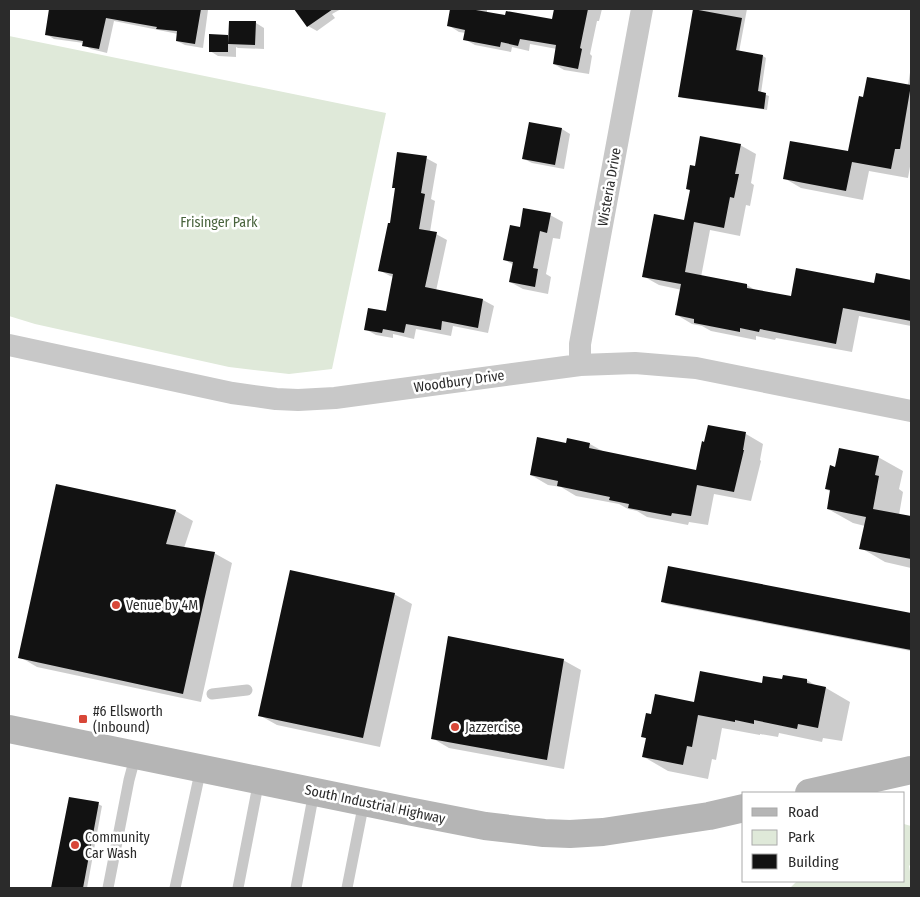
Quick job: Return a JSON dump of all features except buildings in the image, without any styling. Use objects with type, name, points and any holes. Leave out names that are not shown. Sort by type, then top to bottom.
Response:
[{"type":"street","name":"Wisteria Drive","points":[[580,365],[580,344],[642,9]]},
{"type":"street","name":"Woodbury Drive","points":[[9,345],[211,389],[276,399],[335,398],[580,365],[635,363],[696,368],[911,411]]},
{"type":"street","name":"South Industrial Highway","points":[[9,729],[485,826],[544,833],[603,832],[710,816],[742,808]]},
{"type":"street","points":[[813,792],[911,770]]},
{"type":"lane","points":[[212,694],[247,690]]},
{"type":"lane","points":[[108,888],[129,780],[136,754]]},
{"type":"lane","points":[[175,888],[200,768]]},
{"type":"lane","points":[[238,888],[259,780]]},
{"type":"lane","points":[[296,888],[314,791]]},
{"type":"lane","points":[[347,888],[364,802]]},
{"type":"green space","name":"Frisinger Park","points":[[9,36],[386,113],[332,369],[289,374],[229,367],[35,324],[9,316]]},
{"type":"green space","points":[[905,824],[911,826],[911,864],[909,866],[911,888],[790,888],[796,882],[905,882]]},
{"type":"place","name":"Venue by 4M","points":[[116,605]]},
{"type":"place","name":"#6 Ellsworth (Inbound)","points":[[83,719]]},
{"type":"place","name":"Jazzercise","points":[[455,727]]},
{"type":"place","name":"Community Car Wash","points":[[75,845]]}]
